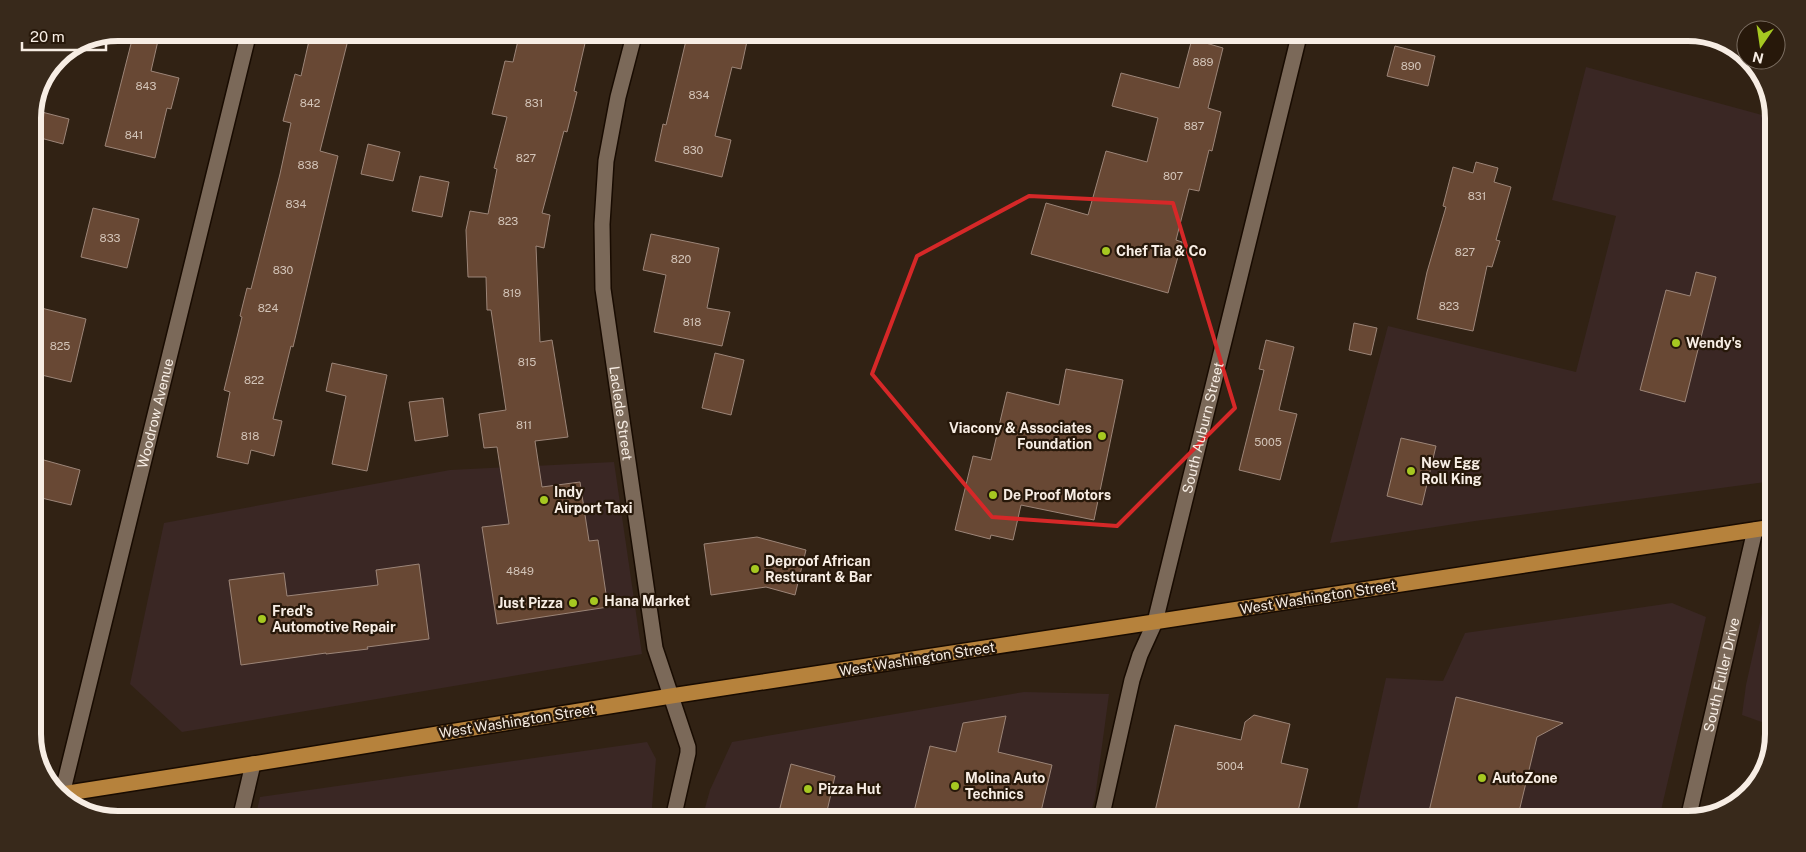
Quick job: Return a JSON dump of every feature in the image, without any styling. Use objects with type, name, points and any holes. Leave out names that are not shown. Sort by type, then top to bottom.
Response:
[{"type":"main road","name":"West Washington Street","points":[[69,793],[671,696],[1765,529]]},
{"type":"street","name":"Woodrow Avenue","points":[[63,788],[247,41]]},
{"type":"street","name":"Laclede Street","points":[[633,41],[618,97],[606,161],[602,224],[602,262],[608,321],[655,648],[688,747],[674,811]]},
{"type":"street","name":"South Auburn Street","points":[[1102,811],[1132,680],[1140,655],[1155,622],[1298,41]]},
{"type":"street","name":"South Fuller Drive","points":[[1690,811],[1755,530]]},
{"type":"street","points":[[242,811],[253,764]]},
{"type":"highlighted area","points":[[1029,196],[1173,203],[1235,408],[1117,526],[992,517],[872,374],[917,256]]},
{"type":"shaded area","points":[[1586,67],[1765,116],[1765,482],[1475,521],[1330,543],[1388,326],[1576,372],[1616,216],[1552,200]]},
{"type":"shaded area","points":[[614,462],[642,654],[182,732],[130,684],[164,523],[450,470]]},
{"type":"shaded area","points":[[1765,600],[1765,723],[1742,715],[1746,685]]},
{"type":"shaded area","points":[[1672,603],[1706,617],[1661,811],[1357,811],[1386,678],[1443,681],[1465,633]]},
{"type":"shaded area","points":[[1024,692],[1109,694],[1095,798],[1091,811],[704,811],[710,790],[732,742]]},
{"type":"shaded area","points":[[647,742],[656,759],[652,811],[257,811],[260,797]]},
{"type":"building","points":[[132,41],[158,41],[151,71],[179,78],[171,109],[167,108],[155,158],[105,146]]},
{"type":"building","points":[[309,41],[348,41],[320,151],[338,156],[293,347],[291,346],[273,419],[282,421],[274,456],[251,450],[248,464],[217,457],[230,392],[224,390],[242,317],[240,316],[247,288],[251,289],[280,174],[291,123],[283,121],[295,74],[301,76]]},
{"type":"building","points":[[518,41],[586,41],[574,91],[577,92],[567,132],[564,131],[542,213],[550,215],[544,248],[536,246],[540,342],[552,340],[568,437],[535,441],[542,487],[580,482],[589,541],[598,540],[608,607],[497,624],[482,527],[509,524],[497,447],[484,448],[479,414],[506,410],[491,310],[487,310],[486,277],[468,277],[466,230],[470,211],[488,214],[497,169],[494,168],[507,117],[492,114],[505,61],[513,62]]},
{"type":"building","points":[[686,41],[747,41],[741,69],[732,67],[715,136],[731,140],[722,177],[655,161],[663,124],[666,125]]},
{"type":"building","points":[[1191,41],[1199,41],[1223,48],[1208,108],[1221,112],[1212,151],[1209,150],[1199,191],[1189,189],[1176,240],[1182,242],[1168,293],[1031,254],[1046,203],[1088,215],[1106,151],[1147,162],[1158,118],[1112,106],[1121,73],[1179,88]]},
{"type":"building","points":[[1395,46],[1435,56],[1428,86],[1387,76]]},
{"type":"building","points":[[41,112],[69,119],[63,144],[41,138]]},
{"type":"building","points":[[368,144],[400,152],[393,181],[361,174]]},
{"type":"building","points":[[1476,162],[1498,168],[1494,182],[1511,187],[1496,240],[1500,241],[1492,267],[1487,266],[1473,331],[1417,319],[1427,272],[1446,207],[1443,206],[1453,167],[1473,173]]},
{"type":"building","points":[[420,176],[449,182],[442,217],[412,211]]},
{"type":"building","points":[[93,208],[139,219],[127,268],[81,257]]},
{"type":"building","points":[[651,234],[719,248],[707,308],[730,312],[722,346],[654,332],[666,275],[643,270]]},
{"type":"building","name":"Wendy's","points":[[1696,272],[1716,277],[1685,402],[1640,390],[1666,290],[1690,296]]},
{"type":"building","points":[[41,308],[86,319],[71,382],[41,375]]},
{"type":"building","points":[[1354,323],[1377,328],[1371,355],[1349,350]]},
{"type":"building","points":[[1266,340],[1294,347],[1279,410],[1297,414],[1280,480],[1239,470],[1264,370],[1259,369]]},
{"type":"building","points":[[715,353],[744,360],[731,415],[702,408]]},
{"type":"building","points":[[332,363],[387,375],[367,471],[332,464],[346,396],[326,391]]},
{"type":"building","points":[[1066,369],[1123,380],[1094,520],[1021,505],[1013,540],[991,535],[990,539],[955,530],[973,456],[991,460],[1007,392],[1059,405]]},
{"type":"building","points":[[443,398],[448,436],[415,441],[409,402]]},
{"type":"building","name":"New Egg Roll King","points":[[1401,438],[1436,446],[1422,505],[1387,496]]},
{"type":"building","points":[[41,459],[80,470],[71,505],[41,498]]},
{"type":"building","name":"Deproof African Resturant & Bar","points":[[757,537],[806,550],[795,595],[766,587],[711,595],[704,544]]},
{"type":"building","points":[[419,564],[429,639],[367,647],[368,649],[241,665],[229,580],[284,573],[287,596],[378,585],[376,570]]},
{"type":"building","name":"AutoZone","points":[[1456,697],[1563,723],[1537,737],[1519,811],[1429,811]]},
{"type":"building","points":[[1254,715],[1290,724],[1281,763],[1308,769],[1298,811],[1155,811],[1175,725],[1241,740],[1245,722]]},
{"type":"building","name":"Molina Auto Technics","points":[[1006,716],[998,752],[1052,765],[1041,811],[914,811],[930,746],[956,752],[963,723]]},
{"type":"building","name":"Pizza Hut","points":[[791,764],[835,776],[827,811],[779,811]]},
{"type":"place","name":"Chef Tia & Co","points":[[1106,251]]},
{"type":"place","name":"Wendy's","points":[[1676,343]]},
{"type":"place","name":"Viacony & Associates Foundation","points":[[1102,436]]},
{"type":"place","name":"New Egg Roll King","points":[[1411,471]]},
{"type":"place","name":"De Proof Motors","points":[[993,495]]},
{"type":"place","name":"Indy Airport Taxi","points":[[544,500]]},
{"type":"place","name":"Deproof African Resturant & Bar","points":[[755,569]]},
{"type":"place","name":"Hana Market","points":[[594,601]]},
{"type":"place","name":"Just Pizza","points":[[573,603]]},
{"type":"place","name":"Fred's Automotive Repair","points":[[262,619]]},
{"type":"place","name":"AutoZone","points":[[1482,778]]},
{"type":"place","name":"Molina Auto Technics","points":[[955,786]]},
{"type":"place","name":"Pizza Hut","points":[[808,789]]}]
